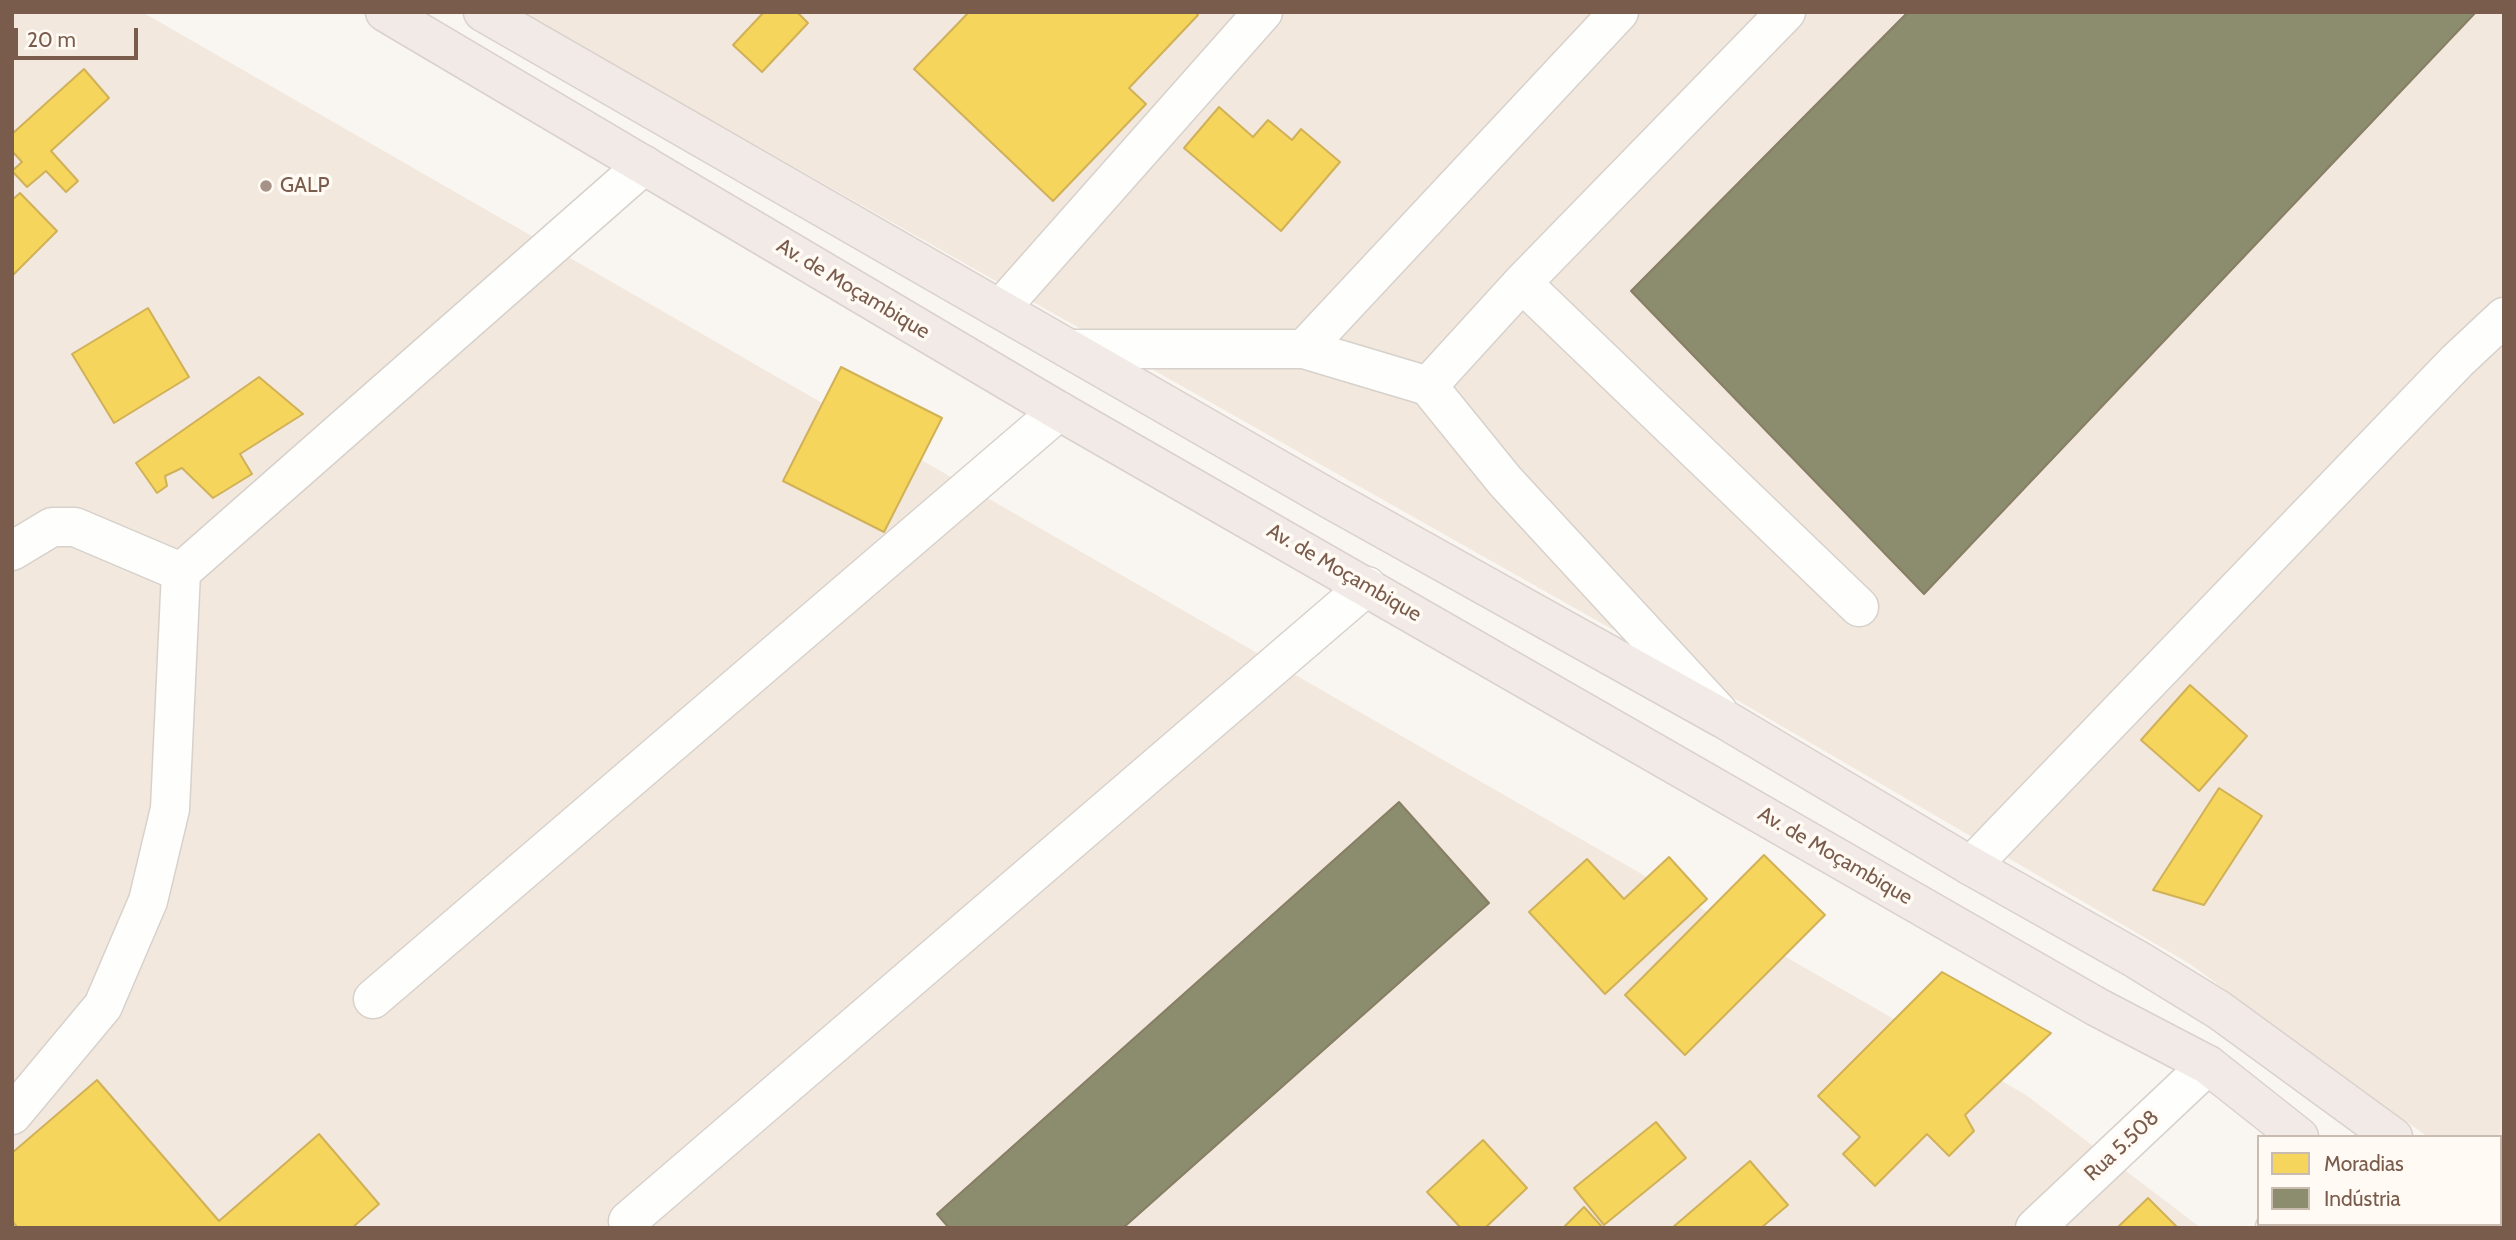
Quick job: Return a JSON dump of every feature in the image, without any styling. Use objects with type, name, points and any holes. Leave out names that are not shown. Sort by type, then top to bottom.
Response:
[{"type":"highway","name":"Av. de Moçambique","points":[[385,12],[1059,411],[2097,1007],[2208,1065],[2296,1135]]},
{"type":"highway","points":[[483,12],[1330,499],[1724,719],[2219,1010],[2390,1135]]},
{"type":"street","points":[[1000,309],[1263,12]]},
{"type":"street","points":[[1304,349],[1619,12]]},
{"type":"street","points":[[1428,386],[1522,282],[1786,12]]},
{"type":"street","points":[[12,1115],[103,1006],[148,901],[170,809],[181,572],[644,165]]},
{"type":"street","points":[[1522,282],[1859,607]]},
{"type":"street","points":[[1971,866],[2457,361],[2504,317]]},
{"type":"street","points":[[1072,349],[1304,349],[1428,386],[1505,481],[1724,719]]},
{"type":"street","points":[[373,999],[1059,411]]},
{"type":"street","points":[[12,551],[52,527],[75,527],[181,572]]},
{"type":"street","points":[[628,1221],[1367,586]]},
{"type":"street","name":"Rua 5.508","points":[[2035,1228],[2208,1065]]},
{"type":"shaded area","points":[[12,12],[142,12],[2026,1095],[2201,1228],[12,1228]]},
{"type":"shaded area","points":[[520,12],[2504,12],[2504,1192],[2502,1135],[2425,1135],[2190,964],[1725,693]]},
{"type":"building: Moradias","points":[[764,12],[797,12],[808,23],[762,72],[733,45]]},
{"type":"building: Moradias","points":[[969,12],[1195,12],[1198,15],[1129,88],[1146,104],[1053,201],[914,69]]},
{"type":"building: Moradias","points":[[84,69],[109,98],[51,151],[78,181],[66,192],[46,171],[27,187],[12,171],[22,162],[12,151],[12,134]]},
{"type":"building: Moradias","points":[[1219,107],[1253,137],[1268,120],[1292,140],[1301,129],[1340,162],[1281,231],[1184,148]]},
{"type":"building: Moradias","points":[[20,193],[57,231],[12,276],[12,200]]},
{"type":"building: Moradias","points":[[148,308],[189,377],[114,423],[72,354]]},
{"type":"building: Moradias","points":[[841,367],[942,418],[884,532],[783,481]]},
{"type":"building: Moradias","points":[[259,377],[303,414],[240,454],[252,474],[213,498],[182,468],[165,476],[167,486],[157,493],[136,463]]},
{"type":"building: Moradias","points":[[2190,685],[2247,736],[2199,791],[2141,740]]},
{"type":"building: Moradias","points":[[2219,788],[2262,816],[2204,905],[2153,890]]},
{"type":"building: Moradias","points":[[1764,855],[1825,915],[1685,1055],[1625,995]]},
{"type":"building: Moradias","points":[[1669,857],[1707,899],[1605,994],[1529,912],[1587,859],[1624,899]]},
{"type":"building: Moradias","points":[[1942,972],[2051,1033],[1965,1115],[1974,1131],[1949,1156],[1927,1134],[1875,1186],[1843,1154],[1860,1137],[1818,1096]]},
{"type":"building: Moradias","points":[[97,1080],[219,1221],[319,1134],[379,1204],[352,1228],[18,1228],[12,1221],[12,1153]]},
{"type":"building: Moradias","points":[[1656,1122],[1686,1158],[1604,1225],[1574,1188]]},
{"type":"building: Moradias","points":[[1483,1140],[1527,1188],[1485,1228],[1461,1228],[1427,1192]]},
{"type":"building: Moradias","points":[[1750,1161],[1788,1205],[1761,1228],[1672,1228]]},
{"type":"building: Moradias","points":[[2148,1198],[2178,1228],[2117,1228]]},
{"type":"building: Moradias","points":[[1584,1207],[1603,1228],[1563,1228]]},
{"type":"building: Indústria","points":[[1908,12],[2476,12],[1924,594],[1631,291]]},
{"type":"building: Indústria","points":[[1399,802],[1489,903],[1123,1228],[949,1228],[937,1214]]},
{"type":"place","name":"GALP","points":[[266,186]]}]
